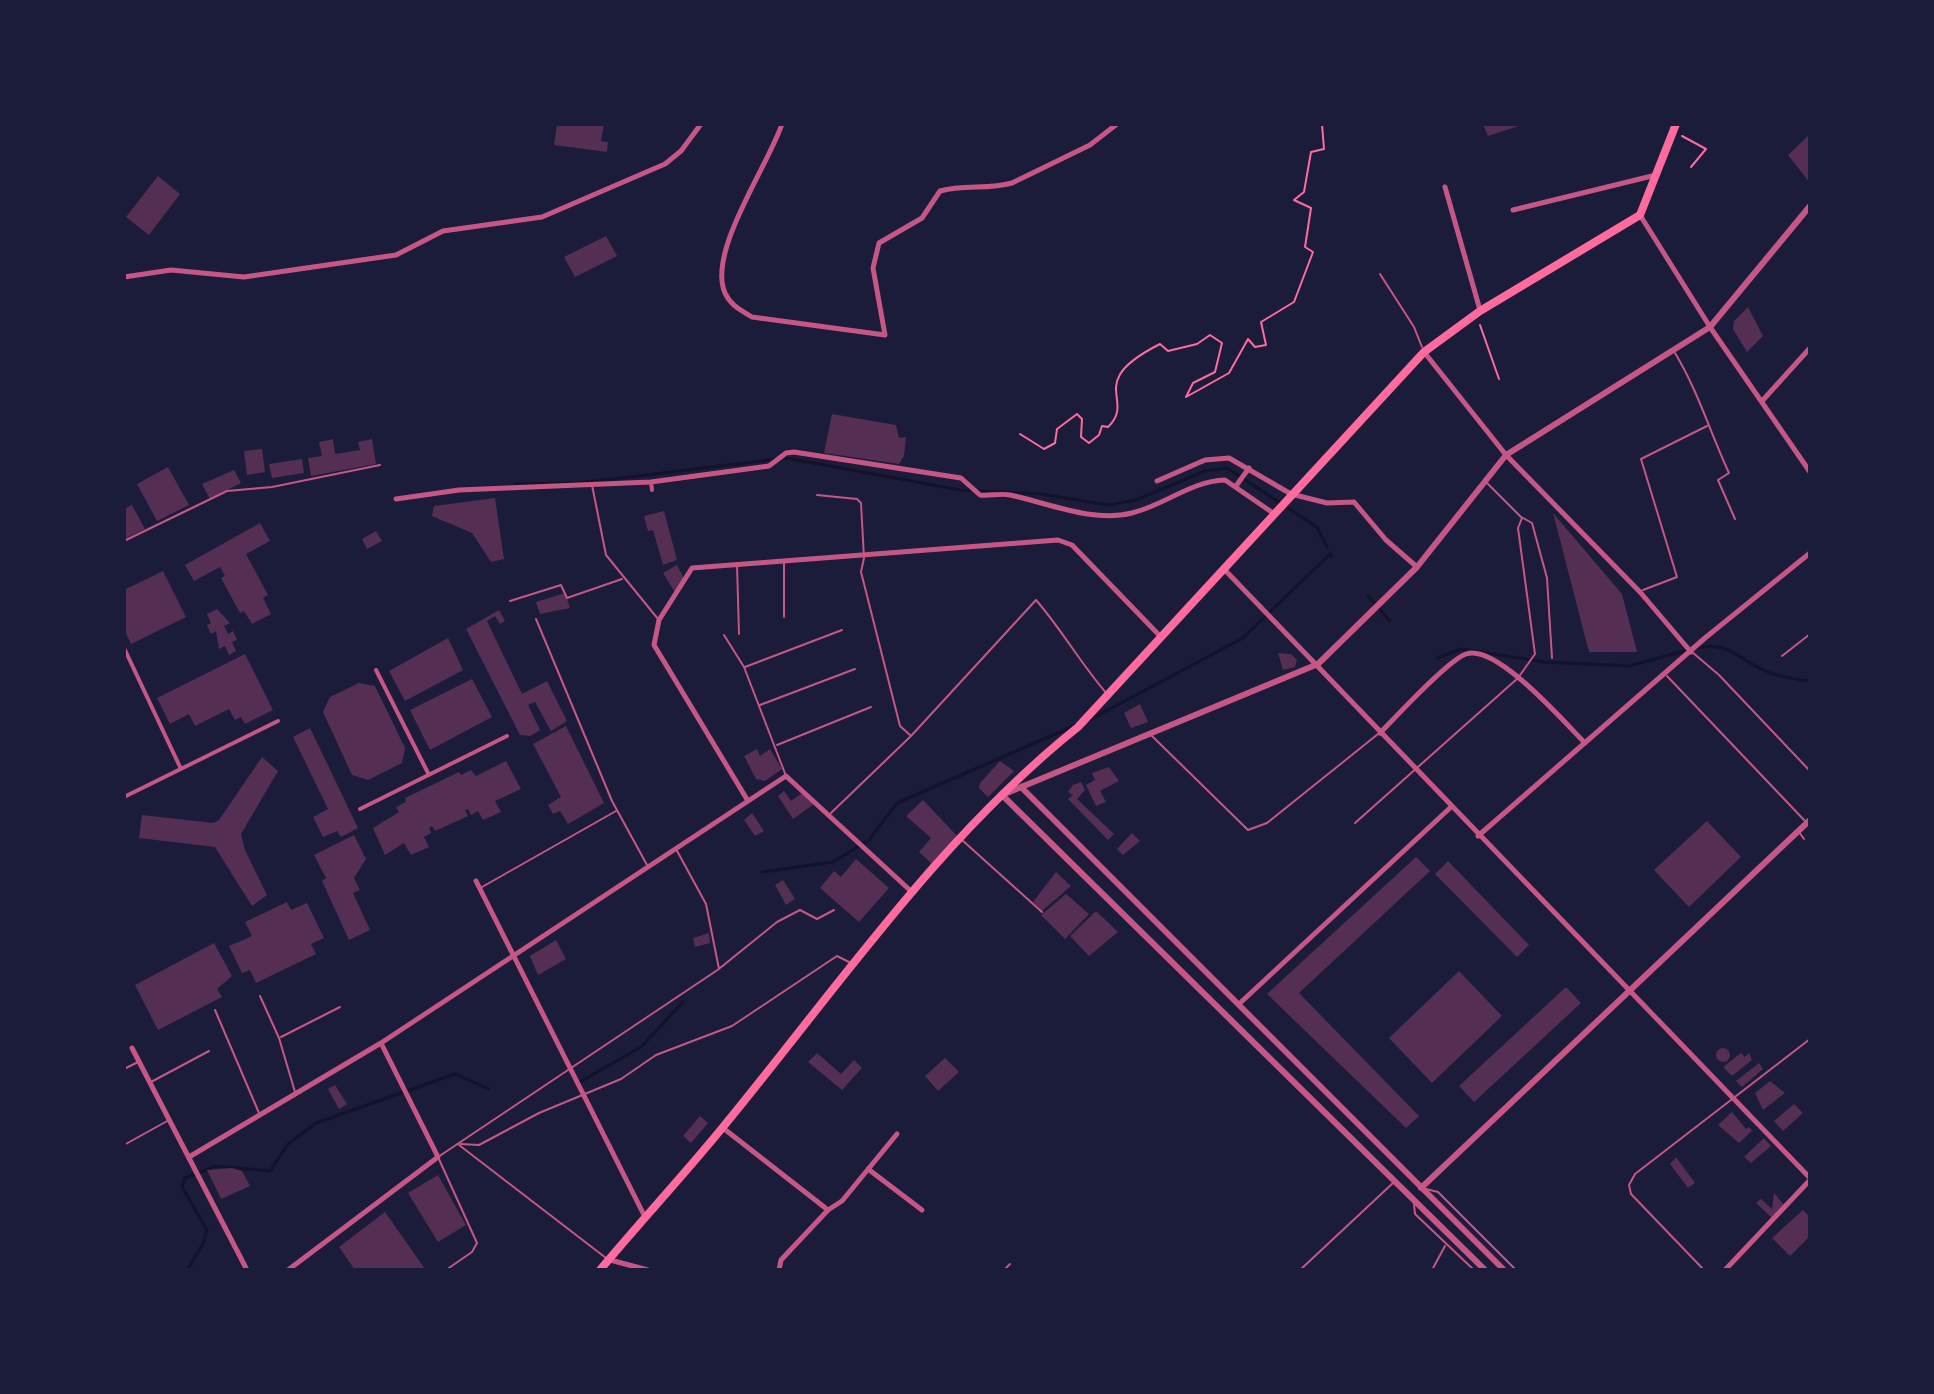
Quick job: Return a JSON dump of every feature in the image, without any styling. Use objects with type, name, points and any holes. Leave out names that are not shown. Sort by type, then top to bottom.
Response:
[{"type":"main road","points":[[600,1270],[723,1128],[852,964],[913,893],[1002,795],[1019,785],[1078,727],[1424,352],[1480,311],[1640,215],[1675,128]]},
{"type":"street","points":[[124,277],[171,270],[244,277],[282,274],[396,255],[443,231],[542,217],[665,164],[681,151],[701,124]]},
{"type":"street","points":[[782,124],[721,260],[723,291],[733,306],[752,317],[885,335],[873,268],[879,243],[922,218],[940,191],[968,185],[999,187],[1012,183],[1090,145],[1117,124]]},
{"type":"street","points":[[1513,210],[1657,175]]},
{"type":"street","points":[[1445,187],[1480,311]]},
{"type":"street","points":[[1504,1270],[1019,785],[1152,735],[1318,664],[1417,567],[1483,479],[1506,455],[1710,327],[1810,206]]},
{"type":"street","points":[[1640,215],[1710,327],[1810,472]]},
{"type":"street","points":[[1763,400],[1810,348]]},
{"type":"street","points":[[1424,352],[1506,455],[1640,592],[1691,652]]},
{"type":"street","points":[[396,499],[459,490],[651,482],[773,464],[786,453],[953,477],[965,482],[980,495],[1006,494],[1059,508],[1117,516],[1134,513],[1211,481],[1225,480],[1275,511]]},
{"type":"street","points":[[1157,481],[1205,460],[1229,458],[1289,496],[1327,503],[1354,502],[1366,512],[1386,540],[1417,567]]},
{"type":"street","points":[[1236,486],[1249,468]]},
{"type":"street","points":[[651,482],[652,490]]},
{"type":"street","points":[[748,801],[654,645],[659,620],[692,568],[864,558],[1058,540],[1072,545],[1160,636]]},
{"type":"street","points":[[1478,836],[1810,553]]},
{"type":"street","points":[[1223,568],[1810,1179],[1725,1270]]},
{"type":"street","points":[[124,648],[181,769]]},
{"type":"street","points":[[1380,733],[1467,653],[1491,657],[1518,678],[1585,743]]},
{"type":"street","points":[[376,670],[429,775]]},
{"type":"street","points":[[124,797],[278,721]]},
{"type":"street","points":[[360,809],[507,736]]},
{"type":"street","points":[[189,1157],[381,1043],[786,776],[851,840],[913,893]]},
{"type":"street","points":[[1002,795],[1485,1270]]},
{"type":"street","points":[[1239,1004],[1451,807]]},
{"type":"street","points":[[1412,1195],[1808,821]]},
{"type":"street","points":[[476,881],[645,1217]]},
{"type":"street","points":[[288,1270],[438,1157],[381,1043]]},
{"type":"street","points":[[132,1048],[247,1270]]},
{"type":"street","points":[[723,1128],[828,1210]]},
{"type":"street","points":[[779,1270],[781,1260],[828,1210],[842,1201],[897,1134]]},
{"type":"street","points":[[868,1169],[922,1210]]},
{"type":"street","points":[[609,1259],[648,1270]]},
{"type":"lane","points":[[1380,274],[1414,327],[1424,352]]},
{"type":"lane","points":[[1673,350],[1697,388],[1707,426],[1729,473],[1718,480],[1735,519]]},
{"type":"lane","points":[[1640,592],[1677,577],[1641,459],[1707,426]]},
{"type":"lane","points":[[124,541],[227,491],[272,487],[380,465]]},
{"type":"lane","points":[[1483,479],[1522,518],[1532,523],[1547,578],[1552,658]]},
{"type":"lane","points":[[592,484],[606,555],[659,620]]},
{"type":"lane","points":[[817,495],[857,499],[861,503],[864,558],[861,572],[900,726],[911,736]]},
{"type":"lane","points":[[1355,823],[1518,678],[1535,654],[1518,528],[1522,518]]},
{"type":"lane","points":[[784,562],[784,617]]},
{"type":"lane","points":[[737,564],[739,634]]},
{"type":"lane","points":[[510,601],[561,585],[567,598],[623,579]]},
{"type":"lane","points":[[827,817],[911,736],[1036,600],[1061,630],[1082,665],[1107,694]]},
{"type":"lane","points":[[536,619],[617,810],[647,865]]},
{"type":"lane","points":[[744,667],[842,630]]},
{"type":"lane","points":[[1782,656],[1810,634]]},
{"type":"lane","points":[[724,635],[744,667],[786,776]]},
{"type":"lane","points":[[1691,652],[1719,675],[1810,771]]},
{"type":"lane","points":[[758,705],[855,669]]},
{"type":"lane","points":[[1666,675],[1808,821]]},
{"type":"lane","points":[[775,745],[871,707]]},
{"type":"lane","points":[[1152,735],[1242,827],[1255,830],[1380,733]]},
{"type":"lane","points":[[480,888],[617,810]]},
{"type":"lane","points":[[1798,831],[1804,839]]},
{"type":"lane","points":[[962,839],[1042,912]]},
{"type":"lane","points":[[675,848],[706,904],[719,969]]},
{"type":"lane","points":[[446,1270],[472,1252],[477,1243],[438,1157],[719,969],[777,922],[800,910],[817,919],[834,910]]},
{"type":"lane","points":[[458,1144],[479,1145],[539,1113],[621,1079],[656,1055],[732,1026],[837,956],[852,964]]},
{"type":"lane","points":[[260,996],[279,1038],[295,1094]]},
{"type":"lane","points":[[279,1038],[340,1007]]},
{"type":"lane","points":[[215,1010],[260,1114]]},
{"type":"lane","points":[[1704,1270],[1631,1194],[1629,1185],[1635,1174],[1810,1039]]},
{"type":"lane","points":[[150,1082],[209,1051]]},
{"type":"lane","points":[[124,1069],[139,1061]]},
{"type":"lane","points":[[124,1145],[170,1120]]},
{"type":"lane","points":[[458,1144],[609,1259]]},
{"type":"lane","points":[[1300,1270],[1396,1180]]},
{"type":"lane","points":[[1421,1187],[1438,1192],[1516,1270]]},
{"type":"lane","points":[[1412,1195],[1415,1214],[1474,1270]]},
{"type":"lane","points":[[1432,1270],[1446,1245]]},
{"type":"lane","points":[[1004,1270],[1010,1264]]},
{"type":"path","points":[[1020,434],[1044,449],[1055,443],[1057,429],[1077,414],[1082,419],[1081,437],[1089,443],[1099,435],[1102,426],[1108,427],[1116,419],[1119,408],[1114,383],[1122,367],[1136,355],[1160,344],[1168,351],[1174,351],[1210,335],[1222,343],[1215,372],[1193,383],[1186,397],[1229,373],[1248,339],[1255,347],[1266,345],[1261,322],[1294,302],[1313,252],[1305,247],[1311,208],[1294,200],[1304,192],[1311,152],[1324,149],[1322,124]]},
{"type":"path","points":[[1675,128],[1706,149],[1691,167]]},
{"type":"path","points":[[1480,311],[1480,327],[1499,379]]},
{"type":"building","points":[[557,124],[604,124],[601,141],[608,142],[607,152],[554,145]]},
{"type":"building","points":[[1483,124],[1522,124],[1522,125],[1488,136]]},
{"type":"building","points":[[1810,134],[1810,183],[1788,155]]},
{"type":"building","points":[[158,176],[180,194],[149,235],[126,217]]},
{"type":"building","points":[[606,236],[617,256],[575,277],[564,257]]},
{"type":"building","points":[[1748,307],[1763,336],[1747,352],[1733,329],[1734,321]]},
{"type":"building","points":[[832,414],[896,425],[899,438],[906,437],[904,456],[899,464],[824,453]]},
{"type":"building","points":[[333,439],[335,454],[360,450],[358,442],[372,439],[376,464],[311,476],[308,458],[322,456],[319,442]]},
{"type":"building","points":[[262,449],[265,472],[247,475],[244,451]]},
{"type":"building","points":[[302,459],[304,473],[272,478],[269,464]]},
{"type":"building","points":[[168,467],[189,505],[157,521],[137,484]]},
{"type":"building","points":[[234,470],[241,483],[210,499],[202,484]]},
{"type":"building","points":[[495,498],[504,559],[491,562],[472,533],[432,516],[434,506]]},
{"type":"building","points":[[132,505],[145,529],[124,539],[124,509]]},
{"type":"building","points":[[664,511],[677,560],[663,565],[653,530],[648,531],[644,516]]},
{"type":"building","points":[[1553,513],[1622,594],[1637,652],[1589,652]]},
{"type":"building","points":[[260,523],[270,541],[246,554],[268,595],[263,598],[271,614],[252,624],[244,611],[240,613],[221,578],[225,576],[220,567],[194,581],[185,565]]},
{"type":"building","points":[[376,531],[382,541],[367,549],[362,539]]},
{"type":"building","points":[[677,565],[685,580],[676,594],[663,573]]},
{"type":"building","points":[[163,571],[186,617],[131,644],[124,629],[124,590]]},
{"type":"building","points":[[565,593],[570,608],[540,614],[536,602]]},
{"type":"building","points":[[217,609],[230,623],[224,626],[228,634],[233,631],[237,640],[232,642],[236,651],[229,655],[225,646],[219,649],[216,631],[211,634],[207,625],[211,623],[207,614]]},
{"type":"building","points":[[499,610],[505,621],[500,624],[495,616],[487,621],[522,694],[547,681],[567,721],[551,731],[535,702],[528,705],[540,730],[530,736],[520,735],[466,629]]},
{"type":"building","points":[[448,638],[463,670],[405,701],[389,671]]},
{"type":"building","points":[[1278,653],[1291,654],[1297,660],[1295,667],[1283,670]]},
{"type":"building","points":[[245,654],[273,710],[245,724],[241,717],[235,720],[229,709],[195,726],[189,714],[170,724],[157,698]]},
{"type":"building","points":[[472,679],[492,717],[430,750],[410,710]]},
{"type":"building","points":[[359,683],[375,686],[405,748],[402,763],[368,780],[352,775],[323,712],[330,697]]},
{"type":"building","points":[[1140,704],[1148,722],[1131,728],[1124,713]]},
{"type":"building","points":[[566,726],[604,803],[568,824],[560,811],[553,814],[548,805],[561,797],[533,744]]},
{"type":"building","points":[[310,728],[358,828],[341,837],[337,831],[323,837],[313,817],[328,809],[293,737]]},
{"type":"building","points":[[757,749],[760,756],[770,749],[782,769],[765,781],[756,779],[744,756]]},
{"type":"building","points":[[262,757],[278,771],[241,834],[245,850],[267,895],[252,906],[215,847],[139,838],[142,815],[213,823],[219,820]]},
{"type":"building","points":[[506,761],[521,789],[495,801],[501,812],[483,820],[478,811],[471,815],[468,809],[465,810],[468,816],[435,831],[432,826],[429,828],[431,833],[424,837],[429,847],[411,855],[404,843],[385,855],[373,828],[399,812],[396,807],[406,802],[405,798],[459,772],[461,775],[471,770],[476,776]]},
{"type":"building","points":[[1000,761],[1014,771],[988,797],[979,788],[980,783]]},
{"type":"building","points":[[1109,767],[1119,781],[1100,791],[1106,802],[1096,806],[1086,785],[1095,780],[1092,773]]},
{"type":"building","points":[[1081,782],[1085,790],[1077,799],[1114,834],[1108,840],[1068,799],[1073,795],[1068,792],[1073,785]]},
{"type":"building","points":[[784,791],[791,801],[802,793],[814,804],[793,819],[778,796]]},
{"type":"building","points":[[923,800],[959,838],[933,865],[919,852],[931,838],[906,816]]},
{"type":"building","points":[[752,813],[764,831],[755,836],[744,820]]},
{"type":"building","points":[[1707,821],[1741,857],[1689,907],[1654,870]]},
{"type":"building","points":[[1132,833],[1140,841],[1123,855],[1117,849]]},
{"type":"building","points":[[354,835],[366,859],[354,878],[360,890],[353,893],[370,930],[349,940],[322,881],[326,878],[314,855]]},
{"type":"building","points":[[1416,857],[1430,871],[1299,993],[1419,1116],[1406,1128],[1267,994]]},
{"type":"building","points":[[856,859],[889,888],[859,922],[820,888],[834,871],[841,877]]},
{"type":"building","points":[[1448,861],[1529,945],[1517,957],[1435,874]]},
{"type":"building","points":[[1056,872],[1071,886],[1042,911],[1033,902]]},
{"type":"building","points":[[783,880],[795,899],[786,905],[775,885]]},
{"type":"building","points":[[1066,894],[1089,914],[1065,939],[1041,915]]},
{"type":"building","points":[[287,902],[291,910],[307,903],[324,938],[311,944],[316,954],[256,983],[250,970],[242,973],[229,946],[252,936],[245,922]]},
{"type":"building","points":[[1096,911],[1118,932],[1089,956],[1070,936]]},
{"type":"building","points":[[709,933],[710,943],[695,947],[693,938]]},
{"type":"building","points":[[556,940],[566,959],[538,975],[530,956]]},
{"type":"building","points":[[214,943],[232,976],[217,989],[222,997],[158,1030],[135,985]]},
{"type":"building","points":[[1459,971],[1502,1016],[1432,1083],[1389,1038]]},
{"type":"building","points":[[1566,987],[1581,1003],[1474,1102],[1459,1086]]},
{"type":"building","points":[[1723,1048],[1730,1055],[1723,1062],[1716,1055]]},
{"type":"building","points":[[817,1053],[841,1074],[854,1060],[862,1068],[842,1090],[808,1062]]},
{"type":"building","points":[[1741,1053],[1745,1057],[1749,1053],[1752,1060],[1732,1076],[1723,1067]]},
{"type":"building","points":[[945,1058],[959,1072],[938,1091],[925,1076]]},
{"type":"building","points":[[1759,1063],[1763,1069],[1742,1087],[1736,1081]]},
{"type":"building","points":[[1770,1081],[1785,1093],[1763,1110],[1755,1093]]},
{"type":"building","points":[[335,1085],[347,1104],[339,1109],[328,1089]]},
{"type":"building","points":[[1794,1104],[1803,1113],[1783,1131],[1774,1121]]},
{"type":"building","points":[[1732,1112],[1746,1129],[1749,1127],[1752,1131],[1739,1143],[1718,1125]]},
{"type":"building","points":[[700,1116],[708,1123],[691,1143],[683,1136]]},
{"type":"building","points":[[1764,1138],[1771,1146],[1751,1163],[1744,1157]]},
{"type":"building","points":[[1676,1157],[1695,1183],[1688,1188],[1670,1164]]},
{"type":"building","points":[[232,1168],[242,1171],[250,1186],[221,1199],[207,1170]]},
{"type":"building","points":[[438,1175],[466,1225],[438,1242],[408,1193]]},
{"type":"building","points":[[1774,1193],[1784,1205],[1772,1218],[1756,1203],[1761,1199],[1772,1209]]},
{"type":"building","points":[[1803,1210],[1810,1217],[1810,1236],[1790,1256],[1772,1238]]},
{"type":"building","points":[[385,1212],[425,1269],[355,1270],[339,1247]]},
{"type":"waterway","points":[[515,484],[580,483],[786,458],[960,490],[1041,494],[1109,505],[1136,500],[1205,471],[1227,468],[1317,527],[1327,547]]},
{"type":"waterway","points":[[1091,719],[1243,638],[1330,554],[1331,557]]},
{"type":"waterway","points":[[1368,596],[1390,621]]},
{"type":"waterway","points":[[1695,648],[1725,649],[1771,673],[1810,681]]},
{"type":"waterway","points":[[1437,658],[1461,649],[1545,662],[1629,666],[1688,650]]},
{"type":"waterway","points":[[762,872],[833,862],[869,840],[897,803],[1076,725]]},
{"type":"waterway","points":[[580,1082],[641,1047],[683,1002]]},
{"type":"waterway","points":[[187,1270],[204,1242],[207,1230],[182,1187],[185,1178],[216,1166],[270,1171],[288,1144],[316,1123],[455,1074],[489,1089]]}]
